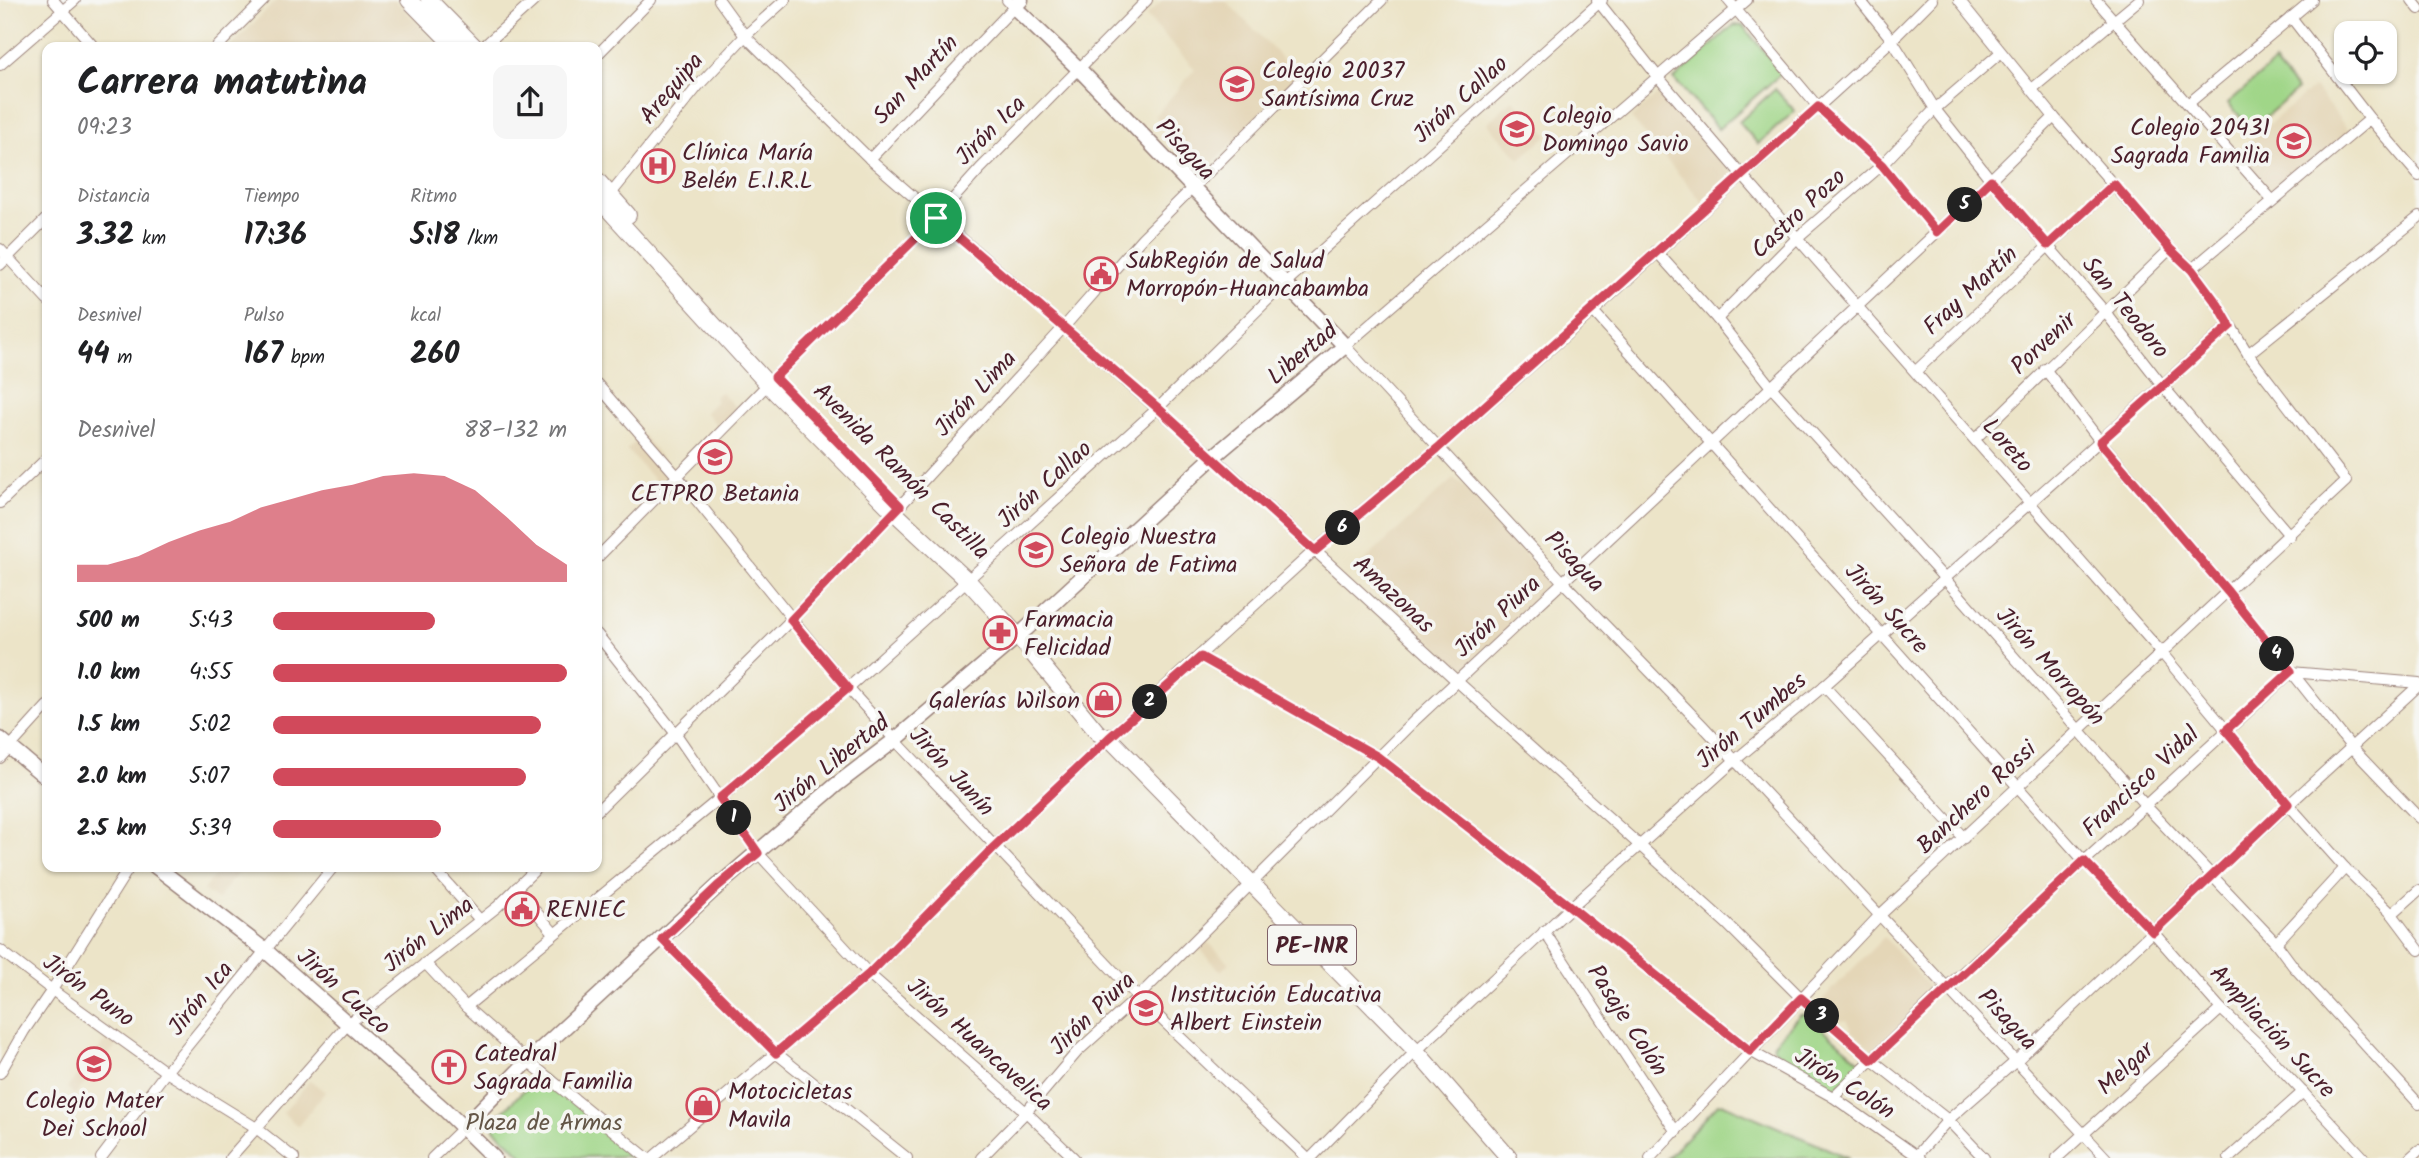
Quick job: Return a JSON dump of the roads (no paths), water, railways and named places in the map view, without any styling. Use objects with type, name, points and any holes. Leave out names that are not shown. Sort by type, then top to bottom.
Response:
[{"type":"main road","points":[[409,0],[450,42]]},
{"type":"main road","points":[[429,0],[470,42]]},
{"type":"main road","name":"Avenida Ramón Castilla","points":[[602,201],[897,509],[972,578],[1106,728],[1109,738],[1416,1051],[1509,1158]]},
{"type":"street","points":[[53,0],[90,42]]},
{"type":"street","points":[[0,65],[75,0]]},
{"type":"street","points":[[222,42],[264,0]]},
{"type":"street","points":[[489,42],[535,0]]},
{"type":"street","points":[[602,50],[651,0]]},
{"type":"street","name":"Amazonas","points":[[719,0],[745,36],[870,159],[1213,457],[1726,923],[1801,998],[1872,1060],[1948,1120],[1984,1158]]},
{"type":"street","name":"Arequipa","points":[[602,201],[698,86],[745,36],[785,0]]},
{"type":"street","name":"Jirón Ica","points":[[602,553],[771,380],[936,218],[980,169],[1147,0]]},
{"type":"street","name":"Jirón Lima","points":[[602,806],[791,620],[897,509],[1142,238],[1382,0]]},
{"type":"street","points":[[1728,0],[1818,107],[1882,165],[1937,232]]},
{"type":"street","name":"Libertad","points":[[1021,632],[1213,457],[1747,0]]},
{"type":"street","name":"San Teodoro","points":[[1860,0],[1892,40],[1935,109],[1991,180],[2106,313],[2162,386],[2290,537]]},
{"type":"street","points":[[652,1158],[869,974],[994,847],[1109,738],[1315,551],[1438,448],[1593,311],[1656,251],[1892,40],[1932,0]]},
{"type":"street","points":[[2096,0],[2272,200]]},
{"type":"street","points":[[2032,89],[2138,0]]},
{"type":"street","points":[[2189,103],[2312,0]]},
{"type":"street","points":[[2412,0],[2419,9]]},
{"type":"street","name":"Loreto","points":[[1599,1],[1658,78],[2161,652],[2344,868],[2392,914],[2419,950]]},
{"type":"street","name":"Jirón Callao","points":[[466,1007],[720,798],[972,578],[1158,408],[1284,284],[1599,1]]},
{"type":"street","points":[[1965,2],[2000,53],[2054,117],[2170,249],[2192,270],[2218,305],[2248,354],[2419,217]]},
{"type":"street","name":"Pisagua","points":[[1014,3],[1345,346],[1564,583],[1703,726],[2106,1158]]},
{"type":"street","name":"San Martín","points":[[870,159],[1014,3]]},
{"type":"street","points":[[2291,17],[2370,119],[2419,176]]},
{"type":"street","name":"Castro Pozo","points":[[1717,319],[1798,237],[1882,165],[1935,109],[2000,53]]},
{"type":"street","name":"Jirón Piura","points":[[981,1158],[1026,1112],[1077,1052],[1138,997],[1378,757],[1937,232],[2054,117]]},
{"type":"street","points":[[2192,270],[2370,119]]},
{"type":"street","name":"Fray Martín","points":[[1916,370],[2114,184]]},
{"type":"street","points":[[4,261],[42,223]]},
{"type":"street","points":[[0,249],[4,261],[42,295]]},
{"type":"street","name":"Porvenir","points":[[1975,439],[2170,249]]},
{"type":"street","name":"Jirón Morropón","points":[[1656,251],[1717,319],[1771,387],[2146,807],[2276,943],[2419,1104]]},
{"type":"street","name":"Jirón Sucre","points":[[1593,311],[2084,861],[2153,932]]},
{"type":"street","name":"Jirón Tumbes","points":[[1309,1158],[1416,1051],[1544,931],[2230,326]]},
{"type":"street","name":"Banchero Rossi","points":[[1650,1158],[1880,915],[2161,652],[2290,537],[2346,481],[2248,354]]},
{"type":"street","points":[[2045,369],[2100,442],[2228,592],[2352,748],[2419,818]]},
{"type":"street","name":"Jirón Junín","points":[[602,390],[677,476],[791,620],[895,740],[1138,997],[1309,1158]]},
{"type":"street","points":[[0,503],[42,463]]},
{"type":"street","name":"Jirón Libertad","points":[[432,1158],[528,1061],[718,886],[1021,632]]},
{"type":"street","name":"Jirón Huancavelica","points":[[602,640],[677,734],[758,853],[869,974],[1026,1112],[1074,1158]]},
{"type":"street","name":"Jirón Colón","points":[[1201,657],[1378,757],[1750,1051],[1833,1097],[1918,1156]]},
{"type":"street","points":[[2291,671],[2417,686]]},
{"type":"street","name":"Francisco Vidal","points":[[1833,1097],[1947,987],[2291,671]]},
{"type":"street","points":[[1824,686],[1964,838]]},
{"type":"street","points":[[1918,1156],[1948,1120],[2016,1061],[2417,686]]},
{"type":"street","points":[[42,711],[3,748],[42,775]]},
{"type":"street","points":[[2276,943],[2344,868]]},
{"type":"street","points":[[0,1073],[126,872]]},
{"type":"street","name":"Jirón Cuzco","points":[[163,872],[266,951],[494,1158]]},
{"type":"street","name":"Jirón Ica","points":[[101,1158],[166,1072],[329,872]]},
{"type":"street","points":[[437,872],[480,920]]},
{"type":"street","name":"Jirón Lima","points":[[230,1158],[347,1025],[480,920],[533,872]]},
{"type":"street","points":[[516,888],[554,933]]},
{"type":"street","points":[[2392,914],[2419,890]]},
{"type":"street","name":"Pasaje Colón","points":[[1544,931],[1675,1132]]},
{"type":"street","name":"Ampliación Sucre","points":[[2153,932],[2221,1009],[2258,1044],[2364,1158]]},
{"type":"street","points":[[662,939],[776,1053],[907,1158]]},
{"type":"street","name":"Jirón Puno","points":[[0,950],[166,1072],[255,1128],[293,1158]]},
{"type":"street","points":[[425,963],[466,1007],[647,1158]]},
{"type":"street","name":"Melgar","points":[[2057,1158],[2221,1009]]},
{"type":"street","points":[[2229,1158],[2303,1092]]},
{"type":"street","points":[[2410,1158],[2419,1150]]},
{"type":"place","name":"Colegio 20037 Santísima Cruz","points":[[1237,84]]},
{"type":"place","name":"Colegio Domingo Savio","points":[[1517,129]]},
{"type":"place","name":"Colegio 20431 Sagrada Familia","points":[[2294,141]]},
{"type":"place","name":"Clínica María Belén E.I.R.L","points":[[658,166]]},
{"type":"place","name":"SubRegión de Salud Morropón-Huancabamba","points":[[1101,274]]},
{"type":"place","name":"CETPRO Betania","points":[[715,457]]},
{"type":"place","name":"Colegio Nuestra Señora de Fatima","points":[[1036,550]]},
{"type":"place","name":"Farmacia Felicidad","points":[[1000,633]]},
{"type":"place","name":"Galerías Wilson","points":[[1104,700]]},
{"type":"place","name":"RENIEC","points":[[522,909]]},
{"type":"place","name":"Institución Educativa Albert Einstein","points":[[1146,1008]]},
{"type":"place","name":"Colegio Mater Dei School","points":[[94,1064]]},
{"type":"place","name":"Catedral Sagrada Familia","points":[[449,1067]]},
{"type":"place","name":"Motocicletas Mavila","points":[[703,1105]]},
{"type":"park label","name":"Plaza de Armas","points":[[544,1122]]}]
